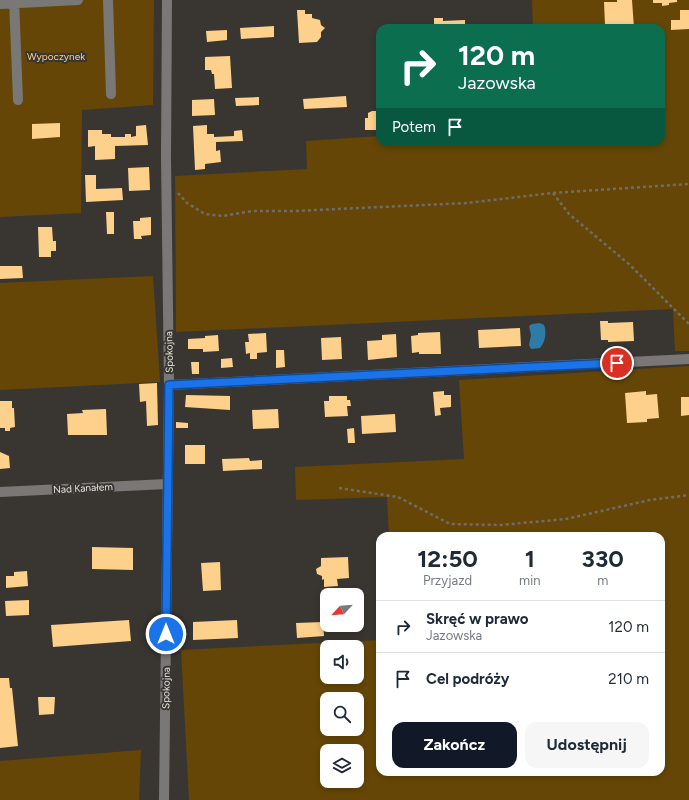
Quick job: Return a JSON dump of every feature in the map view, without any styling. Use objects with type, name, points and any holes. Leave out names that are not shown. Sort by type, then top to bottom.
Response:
[{"type":"street","points":[[0,4],[15,2],[78,0]]},
{"type":"street","points":[[108,0],[111,94]]},
{"type":"street","name":"Spokojna","points":[[164,800],[169,385],[166,182],[167,0]]},
{"type":"street","points":[[15,2],[18,100]]},
{"type":"street","points":[[169,385],[689,359]]},
{"type":"street","name":"Nad Kanałem","points":[[0,492],[167,484]]},
{"type":"path","points":[[166,182],[187,203],[205,214],[223,216],[252,211],[295,211],[467,203],[552,193],[689,184]]},
{"type":"path","points":[[552,193],[569,214],[630,265],[689,324]]},
{"type":"path","points":[[339,488],[398,497],[450,524],[500,525],[566,519],[650,500],[689,495]]},
{"type":"green space","name":"Wypoczynek","points":[[0,0],[154,0],[153,105],[82,110],[81,213],[0,217]]},
{"type":"green space","points":[[532,0],[689,0],[689,351],[675,351],[673,309],[176,332],[175,176],[307,169],[306,141],[376,136],[376,146],[665,146],[665,24],[533,24]]},
{"type":"green space","points":[[153,276],[160,382],[0,390],[0,283]]},
{"type":"green space","points":[[689,366],[689,800],[189,800],[181,650],[320,643],[320,684],[364,684],[364,641],[376,640],[376,776],[665,776],[665,532],[389,532],[387,497],[296,500],[295,467],[464,459],[459,380]]},
{"type":"green space","points":[[141,750],[139,800],[0,800],[0,761]]},
{"type":"water","points":[[540,323],[544,325],[545,328],[542,346],[540,348],[531,349],[529,345],[531,335],[529,326]]},
{"type":"building","points":[[617,0],[632,0],[634,24],[605,24],[604,2],[617,2]]},
{"type":"building","points":[[653,0],[677,0],[677,2],[662,6],[662,3],[653,3]]},
{"type":"building","points":[[297,10],[305,10],[305,14],[312,14],[312,18],[320,20],[321,25],[325,28],[321,32],[321,37],[317,42],[299,43]]},
{"type":"building","points":[[680,10],[689,10],[689,29],[671,30],[671,20],[680,20]]},
{"type":"building","points":[[434,18],[443,18],[443,21],[465,20],[465,24],[434,24]]},
{"type":"building","points":[[274,26],[274,37],[241,39],[240,28]]},
{"type":"building","points":[[227,30],[227,40],[207,42],[206,31]]},
{"type":"building","points":[[230,56],[232,88],[215,89],[214,74],[212,74],[211,70],[205,70],[205,57]]},
{"type":"building","points":[[346,96],[347,107],[304,109],[303,99]]},
{"type":"building","points":[[259,97],[259,105],[236,106],[235,98]]},
{"type":"building","points":[[214,99],[215,115],[192,116],[192,100]]},
{"type":"building","points":[[376,111],[376,130],[365,130],[365,118],[368,118],[368,113]]},
{"type":"building","points":[[60,123],[60,137],[32,139],[32,124]]},
{"type":"building","points":[[146,125],[148,145],[115,146],[115,159],[95,160],[95,146],[88,147],[88,130],[102,130],[102,134],[111,134],[111,137],[125,137],[125,134],[131,134],[131,137],[136,136],[136,126]]},
{"type":"building","points":[[207,125],[207,134],[214,134],[214,137],[234,136],[234,131],[242,130],[243,141],[216,142],[216,151],[220,150],[221,162],[205,164],[205,169],[195,170],[193,126]]},
{"type":"building","points":[[149,167],[150,190],[129,191],[128,168]]},
{"type":"building","points":[[85,175],[96,175],[96,189],[122,188],[123,200],[86,202]]},
{"type":"building","points":[[106,212],[114,212],[114,234],[107,234]]},
{"type":"building","points":[[151,217],[151,235],[141,236],[142,239],[134,239],[133,221],[140,221],[140,218]]},
{"type":"building","points":[[38,227],[52,227],[53,241],[56,241],[56,251],[51,251],[51,257],[39,257]]},
{"type":"building","points":[[0,266],[22,266],[23,278],[0,279]]},
{"type":"building","points":[[600,321],[608,321],[608,323],[633,322],[634,341],[608,342],[608,340],[601,340]]},
{"type":"building","points":[[520,328],[521,346],[479,348],[478,330]]},
{"type":"building","points":[[440,332],[441,354],[419,354],[419,352],[412,353],[411,336],[418,335],[418,333]]},
{"type":"building","points":[[266,333],[267,352],[257,353],[257,359],[250,359],[250,353],[246,354],[245,342],[249,342],[248,334]]},
{"type":"building","points":[[396,334],[397,357],[368,360],[367,341],[382,340],[382,335]]},
{"type":"building","points":[[218,335],[219,351],[203,352],[203,349],[188,349],[188,339],[205,338],[205,336]]},
{"type":"building","points":[[341,337],[342,359],[322,360],[321,338]]},
{"type":"building","points":[[276,350],[284,350],[285,367],[276,368]]},
{"type":"building","points":[[232,358],[233,367],[221,368],[221,359]]},
{"type":"building","points":[[191,362],[199,362],[199,374],[192,374]]},
{"type":"building","points":[[157,383],[158,425],[147,426],[146,401],[140,402],[139,384]]},
{"type":"building","points":[[444,391],[444,395],[451,395],[451,407],[440,408],[441,415],[435,416],[433,392]]},
{"type":"building","points":[[646,391],[646,395],[657,394],[659,418],[647,419],[647,422],[627,423],[625,393]]},
{"type":"building","points":[[186,395],[230,396],[230,410],[185,407]]},
{"type":"building","points":[[329,396],[347,396],[347,400],[350,400],[351,406],[347,406],[348,416],[325,417],[324,401],[329,401]]},
{"type":"building","points":[[681,397],[689,397],[689,415],[681,416]]},
{"type":"building","points":[[0,401],[12,401],[15,427],[10,428],[10,431],[5,431],[5,428],[0,428]]},
{"type":"building","points":[[106,409],[107,435],[68,435],[67,414],[83,413],[82,410]]},
{"type":"building","points":[[278,409],[279,428],[253,429],[252,410]]},
{"type":"building","points":[[395,414],[396,432],[362,434],[361,416]]},
{"type":"building","points":[[176,422],[188,423],[188,428],[176,428]]},
{"type":"building","points":[[354,428],[355,443],[348,443],[347,429]]},
{"type":"building","points":[[185,445],[205,445],[205,464],[185,464]]},
{"type":"building","points":[[0,452],[9,456],[10,468],[0,469]]},
{"type":"building","points":[[249,458],[250,461],[262,460],[262,469],[223,471],[222,459]]},
{"type":"building","points":[[92,547],[133,548],[133,570],[92,569]]},
{"type":"building","points":[[348,557],[349,578],[337,579],[338,586],[324,587],[324,579],[322,580],[322,576],[317,574],[316,569],[321,566],[321,558]]},
{"type":"building","points":[[220,562],[221,590],[203,591],[201,563]]},
{"type":"building","points":[[27,571],[28,586],[6,588],[6,576],[14,576],[14,572]]},
{"type":"building","points":[[29,600],[29,615],[6,616],[5,601]]},
{"type":"building","points":[[129,620],[131,641],[53,647],[51,625]]},
{"type":"building","points":[[237,620],[238,638],[193,640],[193,622]]},
{"type":"building","points":[[320,622],[320,632],[324,632],[324,636],[297,638],[296,623]]},
{"type":"building","points":[[0,678],[9,678],[10,688],[12,688],[18,746],[0,748]]},
{"type":"building","points":[[38,697],[55,697],[54,714],[39,715]]},
{"type":"route","points":[[166,634],[169,385],[617,363]]}]
